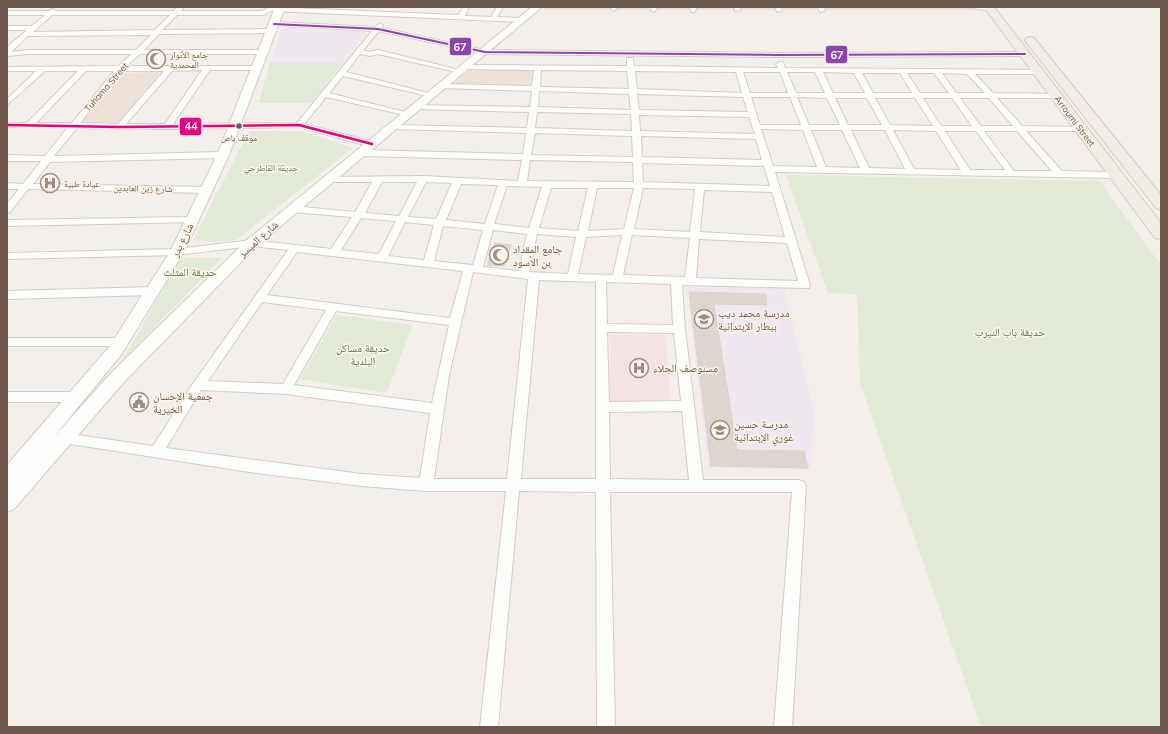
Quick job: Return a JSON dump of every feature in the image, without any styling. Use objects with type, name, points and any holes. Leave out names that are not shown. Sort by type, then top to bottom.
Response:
[{"type":"main road","name":"شارع الميسر","points":[[7,503],[119,376],[252,243],[538,7]]},
{"type":"main road","name":"Arroumi Street","points":[[989,7],[1161,234]]},
{"type":"main road","name":"Arroumi Street","points":[[1004,7],[1161,205]]},
{"type":"main road","name":"شارع بدر","points":[[7,479],[77,397],[121,342],[177,252],[223,154],[272,27],[277,9]]},
{"type":"street","points":[[7,53],[57,7]]},
{"type":"street","name":"Tuhama Street","points":[[7,210],[119,69],[137,53],[181,7]]},
{"type":"street","points":[[263,7],[277,9],[320,9],[354,13],[522,20]]},
{"type":"street","points":[[354,13],[359,7]]},
{"type":"street","points":[[299,125],[326,95],[341,73],[378,29],[394,7]]},
{"type":"street","points":[[423,16],[429,7]]},
{"type":"street","points":[[460,18],[466,7]]},
{"type":"street","points":[[493,19],[500,7]]},
{"type":"street","points":[[974,7],[989,7]]},
{"type":"street","points":[[7,13],[263,13],[277,9]]},
{"type":"street","points":[[7,38],[25,36],[272,27],[378,29],[485,52],[629,53],[775,51],[1025,54]]},
{"type":"street","points":[[7,28],[34,28]]},
{"type":"street","points":[[775,51],[824,170]]},
{"type":"street","points":[[7,53],[262,52]]},
{"type":"street","points":[[358,52],[370,54],[378,52],[463,69],[631,68],[1038,72]]},
{"type":"street","points":[[617,279],[639,185],[635,112],[629,53]]},
{"type":"street","points":[[7,103],[44,68]]},
{"type":"street","points":[[29,125],[85,68]]},
{"type":"street","points":[[7,69],[256,68]]},
{"type":"street","points":[[522,184],[534,111],[538,68]]},
{"type":"street","points":[[120,127],[169,69]]},
{"type":"street","points":[[167,127],[207,69]]},
{"type":"street","points":[[7,256],[177,252],[252,243],[528,275],[805,285],[739,70]]},
{"type":"street","points":[[818,70],[866,171]]},
{"type":"street","points":[[857,71],[911,172]]},
{"type":"street","points":[[902,71],[967,172]]},
{"type":"street","points":[[936,72],[1011,173]]},
{"type":"street","points":[[970,72],[1059,174]]},
{"type":"street","points":[[341,73],[437,90],[535,89],[747,95],[1056,96]]},
{"type":"street","points":[[326,95],[413,111],[635,112],[753,115]]},
{"type":"street","points":[[7,125],[120,127],[299,125],[367,148],[527,157],[637,159],[824,170],[1117,175]]},
{"type":"street","points":[[392,127],[760,137]]},
{"type":"street","points":[[757,127],[1081,129]]},
{"type":"street","points":[[7,158],[46,159],[223,154]]},
{"type":"street","points":[[330,179],[423,179],[593,187],[639,185],[776,189]]},
{"type":"street","points":[[382,258],[423,179]]},
{"type":"street","points":[[334,252],[359,214],[378,180]]},
{"type":"street","points":[[428,264],[439,224],[458,181]]},
{"type":"street","points":[[426,485],[436,409],[454,322],[504,182]]},
{"type":"street","points":[[489,727],[513,486],[528,275],[533,231],[547,185]]},
{"type":"street","name":"شارع زين العابدين","points":[[7,186],[207,190]]},
{"type":"street","points":[[572,277],[593,187]]},
{"type":"street","points":[[690,281],[700,187]]},
{"type":"street","points":[[292,209],[359,214],[439,224],[489,226],[581,234],[628,232],[791,240]]},
{"type":"street","points":[[7,223],[192,220]]},
{"type":"street","points":[[156,452],[198,385],[294,249]]},
{"type":"street","points":[[601,278],[606,727]]},
{"type":"street","points":[[676,281],[679,329],[697,486]]},
{"type":"street","points":[[7,295],[153,291]]},
{"type":"street","points":[[258,298],[334,306],[454,322]]},
{"type":"street","points":[[286,389],[334,306]]},
{"type":"street","points":[[601,328],[679,329]]},
{"type":"street","points":[[7,342],[121,342]]},
{"type":"street","points":[[198,385],[286,389],[436,409]]},
{"type":"street","points":[[7,397],[77,397]]},
{"type":"street","points":[[602,407],[688,406]]},
{"type":"street","points":[[64,438],[256,467],[362,480],[426,485],[799,486],[783,727]]},
{"type":"shaded area","points":[[547,7],[977,7],[979,10],[543,10]]},
{"type":"shaded area","points":[[283,28],[363,31],[365,34],[343,63],[270,63]]},
{"type":"shaded area","points":[[470,69],[536,70],[532,88],[454,84]]},
{"type":"shaded area","points":[[160,72],[121,122],[79,123],[122,73]]},
{"type":"shaded area","points":[[687,287],[784,288],[814,409],[811,470],[708,469]]},
{"type":"shaded area","name":"مسنوصف الجلاء","points":[[610,335],[665,335],[671,402],[610,401]]},
{"type":"green space","points":[[270,63],[343,63],[311,103],[259,103]]},
{"type":"green space","name":"حديقة القاطرجي","points":[[249,131],[301,131],[353,148],[236,240],[212,242],[193,240]]},
{"type":"green space","name":"حديقة باب النيرب","points":[[786,175],[1100,181],[1150,251],[1161,263],[1161,727],[981,727],[860,383],[857,294],[828,293]]},
{"type":"green space","name":"حديقة المثلث","points":[[181,258],[222,258],[123,360]]},
{"type":"green space","name":"حديقة مساكن البلدية","points":[[337,315],[412,325],[387,393],[300,379]]},
{"type":"building","name":"جامع المقداد بن الأسود","points":[[495,243],[511,245],[504,266],[487,265]]},
{"type":"building","points":[[689,292],[766,294],[767,305],[714,304],[737,450],[804,451],[808,468],[711,466]]},
{"type":"transit line","name":"67","points":[[274,24],[378,29],[485,52],[777,55],[1025,54]]},
{"type":"transit line","name":"44","points":[[7,125],[120,127],[299,125],[372,144]]},
{"type":"place","name":"جامع الأنوار المحمدية","points":[[156,59]]},
{"type":"place","name":"موقف باص","points":[[239,126]]},
{"type":"place","name":"عيادة طبية","points":[[50,183]]},
{"type":"place","name":"جامع المقداد بن الأسود","points":[[499,255]]},
{"type":"place","name":"مدرسة محمد ديب بيطار الإبتدائية","points":[[704,319]]},
{"type":"place","name":"مسنوصف الجلاء","points":[[639,368]]},
{"type":"place","name":"جمعية الإحسان الخيرية","points":[[139,402]]},
{"type":"place","name":"مدرسة حسين غوري الإبتدائية","points":[[720,430]]}]
